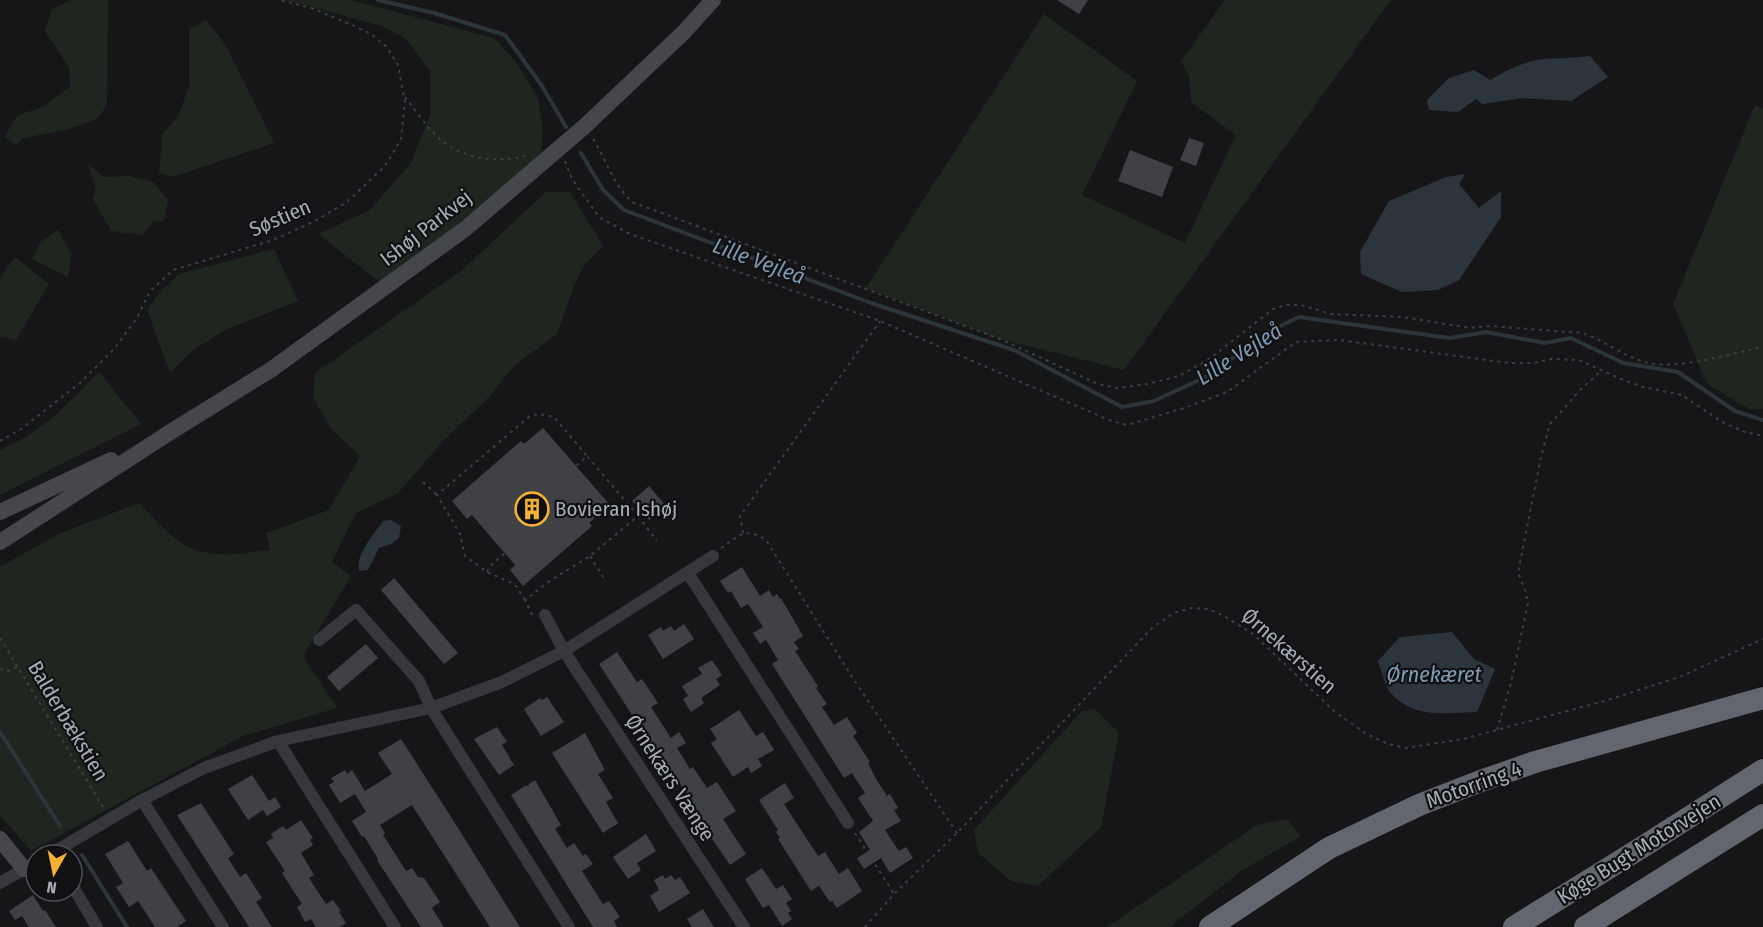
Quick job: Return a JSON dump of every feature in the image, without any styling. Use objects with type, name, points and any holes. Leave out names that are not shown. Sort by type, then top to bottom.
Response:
[{"type":"highway","name":"Motorring 4","points":[[1210,927],[1329,848],[1419,805],[1535,762],[1763,698]]},
{"type":"highway","name":"Køge Bugt Motorvejen","points":[[1514,927],[1763,770]]},
{"type":"highway","name":"Køge Bugt Motorvejen","points":[[1590,925],[1763,815]]},
{"type":"street","name":"Ishøj Parkvej","points":[[0,542],[272,369],[465,229],[585,126],[684,32],[713,0]]},
{"type":"street","name":"Ishøj Parkvej","points":[[0,512],[172,431]]},
{"type":"street","points":[[71,843],[142,800],[204,768],[278,741],[431,708],[502,682],[564,651],[712,556]]},
{"type":"street","points":[[688,573],[848,823]]},
{"type":"street","points":[[319,640],[356,610],[419,681],[431,708],[569,927]]},
{"type":"street","name":"Ørnekærs Vænge","points":[[540,618],[564,651],[744,927]]},
{"type":"street","points":[[278,741],[395,927]]},
{"type":"street","points":[[142,800],[223,927]]},
{"type":"street","points":[[0,839],[24,860]]},
{"type":"street","points":[[0,884],[24,869]]},
{"type":"street","points":[[83,903],[97,927]]},
{"type":"path","name":"Søstien","points":[[0,441],[21,429],[80,383],[114,349],[137,318],[150,291],[173,270],[273,240],[315,221],[347,202],[385,166],[401,140],[405,97],[398,65],[387,47],[371,34],[311,8],[280,0]]},
{"type":"path","points":[[405,97],[441,141],[472,157],[509,160],[529,155]]},
{"type":"path","points":[[585,126],[603,153],[613,179],[632,202],[1000,339],[1098,384],[1118,388],[1179,376],[1208,360],[1273,309],[1286,305],[1301,305],[1331,314],[1403,317],[1470,328],[1490,326],[1582,333],[1647,363],[1664,366],[1763,347]]},
{"type":"path","points":[[560,147],[572,179],[599,217],[630,234],[880,321],[1109,420],[1127,425],[1227,392],[1296,342],[1340,340],[1509,363],[1533,363],[1551,359],[1579,360],[1643,387],[1682,395],[1722,422],[1745,432],[1763,436]]},
{"type":"path","points":[[743,533],[740,516],[880,321]]},
{"type":"path","points":[[1497,730],[1511,683],[1528,603],[1518,573],[1541,457],[1550,424],[1581,389],[1602,370]]},
{"type":"path","points":[[437,495],[530,416],[539,414],[554,417],[657,541]]},
{"type":"path","points":[[576,466],[587,456]]},
{"type":"path","points":[[423,482],[437,495],[460,534],[465,556],[487,572],[516,586],[540,618]]},
{"type":"path","points":[[525,600],[548,582],[590,556],[638,516]]},
{"type":"path","points":[[712,556],[743,533],[754,532],[766,540],[854,680],[957,833]]},
{"type":"path","points":[[487,572],[490,566],[505,553]]},
{"type":"path","points":[[590,556],[603,577]]},
{"type":"path","name":"Ørnekærstien","points":[[865,927],[894,894],[957,833],[1153,627],[1174,613],[1191,608],[1208,609],[1224,616],[1253,634],[1335,712],[1365,733],[1388,744],[1406,748],[1463,739],[1608,700],[1682,676],[1763,639]]},
{"type":"path","name":"Balderbækstien","points":[[0,638],[111,819]]},
{"type":"path","points":[[0,669],[8,671],[18,667]]},
{"type":"path","points":[[848,823],[894,894]]},
{"type":"shaded area","points":[[70,0],[108,0],[107,105],[98,118],[70,129],[24,138],[16,145],[4,137],[18,115],[43,107],[70,87],[69,67],[45,31],[52,10]]},
{"type":"shaded area","points":[[287,0],[351,0],[494,38],[516,62],[538,98],[543,129],[541,155],[448,232],[380,282],[318,234],[370,210],[411,163],[431,112],[430,71],[405,38],[384,27]]},
{"type":"shaded area","points":[[1225,0],[1391,0],[1124,370],[1000,339],[866,288],[1044,14],[1137,81],[1082,195],[1185,243],[1236,135],[1191,102],[1189,76],[1181,61]]},
{"type":"shaded area","points":[[206,20],[225,44],[274,143],[173,177],[159,173],[162,135],[178,116],[189,87],[189,29]]},
{"type":"shaded area","points":[[1755,105],[1763,109],[1763,409],[1749,409],[1707,384],[1673,304]]},
{"type":"shaded area","points":[[88,164],[103,177],[130,176],[153,182],[168,200],[164,221],[152,222],[143,235],[111,231],[93,199],[96,189]]},
{"type":"shaded area","points":[[546,192],[570,192],[603,246],[584,266],[574,286],[557,334],[514,366],[490,396],[443,441],[398,493],[356,513],[332,562],[351,576],[303,656],[337,708],[243,736],[46,843],[24,843],[0,815],[0,567],[58,534],[139,503],[166,530],[188,547],[196,550],[224,554],[270,550],[266,533],[329,510],[360,456],[332,430],[313,398],[315,373],[462,270]]},
{"type":"shaded area","points":[[58,230],[72,254],[68,277],[32,259],[41,241]]},
{"type":"shaded area","points":[[274,249],[298,301],[227,329],[193,350],[170,373],[147,310],[161,291],[179,274]]},
{"type":"shaded area","points":[[15,257],[49,284],[16,340],[0,337],[0,277]]},
{"type":"shaded area","points":[[99,372],[141,424],[0,495],[0,450],[42,426]]},
{"type":"shaded area","points":[[1095,709],[1119,733],[1101,827],[1038,886],[1011,881],[978,853],[974,830],[1082,711]]},
{"type":"shaded area","points":[[1287,819],[1301,836],[1241,871],[1170,927],[1107,927],[1257,825]]},
{"type":"water","points":[[1590,56],[1608,77],[1571,101],[1524,98],[1482,104],[1476,99],[1458,112],[1429,110],[1427,100],[1449,78],[1474,70],[1490,80],[1515,67],[1536,60]]},
{"type":"water","points":[[1465,174],[1459,184],[1479,208],[1501,191],[1501,217],[1459,280],[1438,290],[1402,292],[1361,274],[1360,252],[1389,201],[1446,177]]},
{"type":"water","points":[[391,520],[401,526],[399,538],[379,548],[368,570],[359,571],[360,558],[366,545],[383,521]]},
{"type":"water","name":"Ørnekæret","points":[[1452,632],[1474,659],[1495,669],[1477,712],[1430,713],[1409,707],[1399,701],[1388,689],[1378,661],[1400,637]]},
{"type":"building","points":[[1057,0],[1088,0],[1079,14]]},
{"type":"building","points":[[1189,138],[1204,143],[1196,166],[1180,160]]},
{"type":"building","points":[[1130,150],[1173,167],[1162,197],[1118,181]]},
{"type":"building","name":"Bovieran Ishøj","points":[[543,428],[610,505],[589,523],[592,526],[523,586],[510,570],[515,565],[472,515],[467,519],[452,501],[521,441],[524,444]]},
{"type":"building","points":[[649,486],[666,506],[649,520],[632,501]]},
{"type":"building","points":[[742,567],[760,596],[769,590],[773,597],[777,594],[781,598],[803,636],[794,642],[799,649],[795,651],[827,704],[822,707],[834,725],[847,717],[857,733],[853,736],[870,762],[868,763],[876,779],[887,796],[890,794],[898,808],[894,810],[901,821],[885,830],[899,851],[906,847],[913,858],[890,873],[881,858],[864,869],[857,858],[870,850],[859,832],[873,821],[858,798],[865,793],[852,773],[844,778],[772,664],[778,660],[766,640],[760,644],[753,633],[763,627],[748,604],[741,608],[731,591],[728,593],[720,581]]},
{"type":"building","points":[[394,578],[458,653],[444,664],[381,590]]},
{"type":"building","points":[[684,624],[694,639],[663,659],[648,635],[661,627],[663,631],[671,626],[674,631]]},
{"type":"building","points":[[366,644],[378,658],[339,691],[327,677]]},
{"type":"building","points":[[617,652],[637,682],[642,679],[658,703],[651,707],[671,738],[679,732],[686,743],[677,748],[690,769],[693,767],[707,788],[717,782],[736,811],[723,819],[746,854],[730,865],[690,807],[693,805],[680,784],[675,777],[673,778],[599,664]]},
{"type":"building","points":[[712,660],[722,675],[716,679],[720,685],[701,698],[704,703],[691,712],[683,699],[688,696],[682,686],[702,674],[698,668]]},
{"type":"building","points":[[547,697],[564,722],[541,736],[524,709],[540,698],[542,700]]},
{"type":"building","points":[[739,710],[756,736],[763,732],[774,750],[758,759],[762,766],[751,773],[748,767],[733,777],[711,743],[717,739],[710,729]]},
{"type":"building","points":[[497,727],[507,742],[502,745],[514,765],[499,775],[474,739]]},
{"type":"building","points":[[585,733],[605,770],[598,774],[613,798],[606,802],[618,823],[603,833],[552,753]]},
{"type":"building","points":[[401,739],[520,927],[490,927],[412,805],[380,825],[385,833],[383,835],[406,871],[412,868],[418,877],[424,878],[440,902],[432,908],[444,927],[421,927],[364,836],[362,837],[352,821],[366,812],[355,794],[340,803],[329,785],[334,782],[331,778],[345,770],[347,774],[352,770],[365,791],[392,774],[378,753]]},
{"type":"building","points":[[252,775],[269,801],[275,797],[281,807],[267,816],[263,810],[248,820],[228,789]]},
{"type":"building","points":[[535,780],[561,825],[555,829],[567,848],[574,843],[583,856],[586,854],[593,864],[582,871],[603,904],[609,901],[620,917],[614,921],[617,927],[593,927],[511,795],[527,785],[528,787]]},
{"type":"building","points":[[785,783],[794,798],[784,804],[818,856],[825,852],[839,874],[848,868],[862,891],[837,908],[819,886],[811,891],[778,839],[780,838],[776,832],[778,830],[759,800]]},
{"type":"building","points":[[201,803],[234,854],[228,858],[240,877],[246,873],[262,898],[256,902],[272,927],[249,927],[177,815]]},
{"type":"building","points":[[301,820],[313,838],[310,840],[313,845],[301,853],[314,875],[309,878],[326,904],[333,900],[341,911],[339,912],[346,923],[340,927],[316,927],[311,919],[305,922],[297,907],[302,904],[282,873],[285,871],[266,842],[273,838],[271,834],[283,826],[286,830]]},
{"type":"building","points":[[646,834],[656,851],[637,863],[641,870],[628,879],[613,857]]},
{"type":"building","points":[[128,841],[147,871],[151,868],[186,921],[177,927],[155,927],[138,901],[129,907],[116,887],[123,883],[105,854]]},
{"type":"building","points":[[762,868],[776,889],[783,885],[792,899],[786,903],[791,911],[788,913],[792,919],[782,926],[769,905],[763,908],[745,879]]},
{"type":"building","points":[[663,875],[665,879],[671,875],[675,880],[680,877],[690,893],[659,912],[650,896],[659,890],[654,880]]},
{"type":"building","points":[[24,901],[24,903],[38,903],[56,927],[29,927],[22,916],[15,920],[9,911]]},
{"type":"building","points":[[703,909],[714,927],[692,927],[687,919]]},
{"type":"waterway","name":"Lille Vejleå","points":[[378,0],[434,13],[505,35],[542,86],[566,127]]},
{"type":"waterway","name":"Lille Vejleå","points":[[581,153],[603,190],[624,210],[871,303],[1014,350],[1122,407],[1154,401],[1210,375],[1266,333],[1299,317],[1449,338],[1486,332],[1545,343],[1571,338],[1623,363],[1678,372],[1735,411],[1763,420]]},
{"type":"waterway","points":[[0,732],[60,826]]},
{"type":"waterway","points":[[84,858],[127,927]]},
{"type":"place","name":"Bovieran Ishøj","points":[[532,509]]}]
